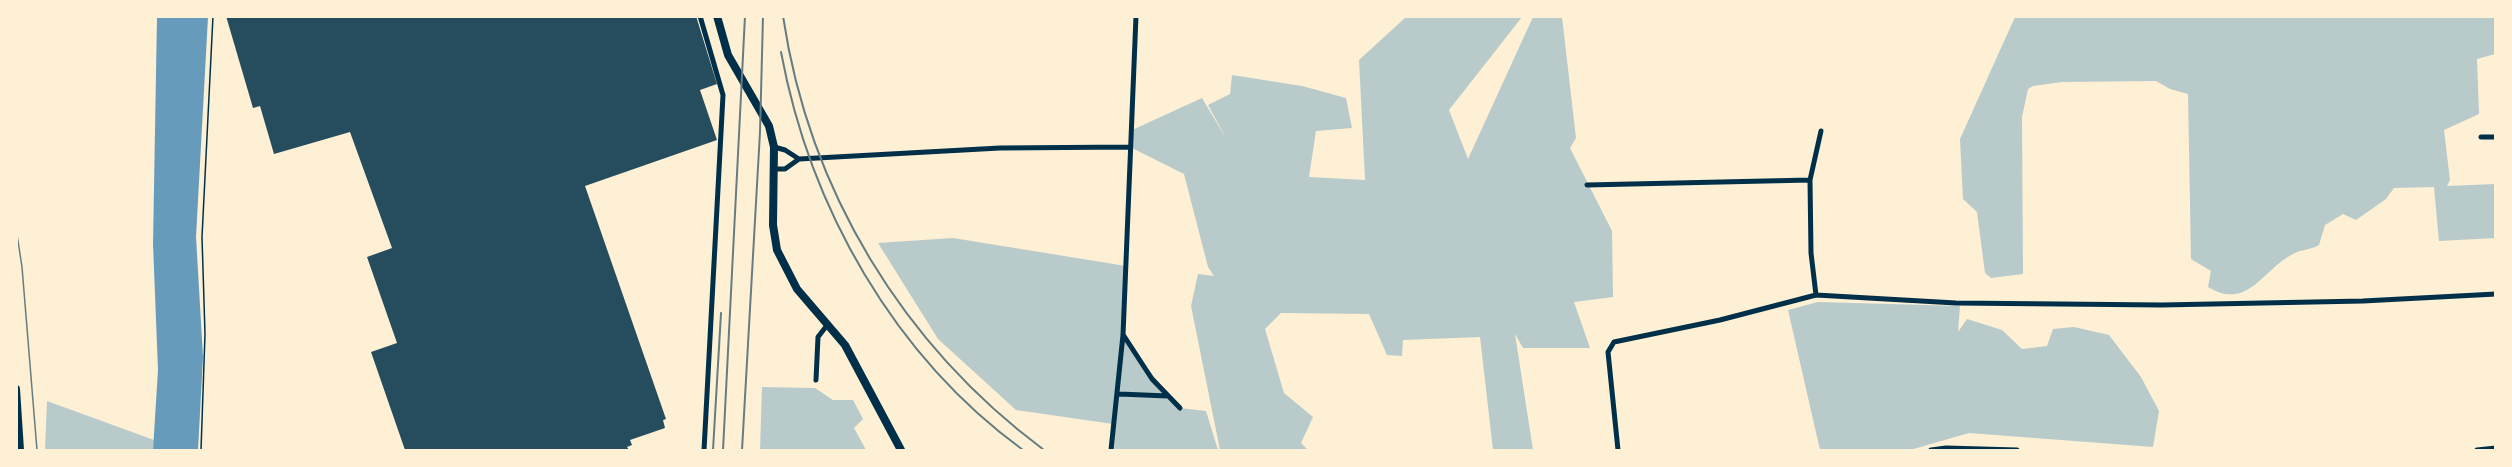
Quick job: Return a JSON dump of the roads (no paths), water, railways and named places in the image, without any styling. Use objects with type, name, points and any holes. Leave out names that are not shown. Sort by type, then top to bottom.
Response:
[{"type":"main road","points":[[717,16],[728,55],[769,126],[774,147],[772,225],[777,250],[797,289],[845,345],[901,450]]},
{"type":"main road","points":[[16,390],[20,450]]},
{"type":"street","points":[[700,16],[723,95],[704,450]]},
{"type":"street","points":[[1111,450],[1119,394],[1123,335],[1137,16]]},
{"type":"street","points":[[1816,296],[1811,253],[1810,180],[1821,131]]},
{"type":"street","points":[[2481,137],[2496,137]]},
{"type":"street","points":[[774,147],[785,150],[799,159]]},
{"type":"street","points":[[774,169],[785,169],[799,159],[1000,148],[1130,147]]},
{"type":"street","points":[[1587,185],[1810,180]]},
{"type":"street","points":[[1618,450],[1608,352],[1614,342],[1720,320],[1816,296],[1956,303],[2162,305],[2363,301],[2496,294]]},
{"type":"street","points":[[816,380],[818,337],[828,324]]},
{"type":"street","points":[[1123,335],[1152,379],[1180,408]]},
{"type":"street","points":[[1119,394],[1168,396]]},
{"type":"street","points":[[1931,450],[1946,448],[2017,450]]},
{"type":"street","points":[[2477,450],[2496,448]]},
{"type":"water","points":[[157,17],[208,17],[196,237],[203,357],[198,450],[153,450],[158,370],[153,244]]},
{"type":"tram line","points":[[16,160],[16,188]]},
{"type":"tram line","points":[[16,228],[22,267],[37,450]]},
{"type":"railway","points":[[723,450],[745,16]]},
{"type":"railway","points":[[742,450],[760,132],[763,16]]},
{"type":"railway","points":[[783,16],[796,81],[815,143],[840,203],[870,259],[906,313],[947,362],[993,408],[1044,450]]},
{"type":"railway","points":[[781,52],[794,110],[813,167],[836,222],[864,274],[897,324],[935,370],[977,412],[1023,450]]},
{"type":"railway","points":[[713,450],[721,313]]}]
